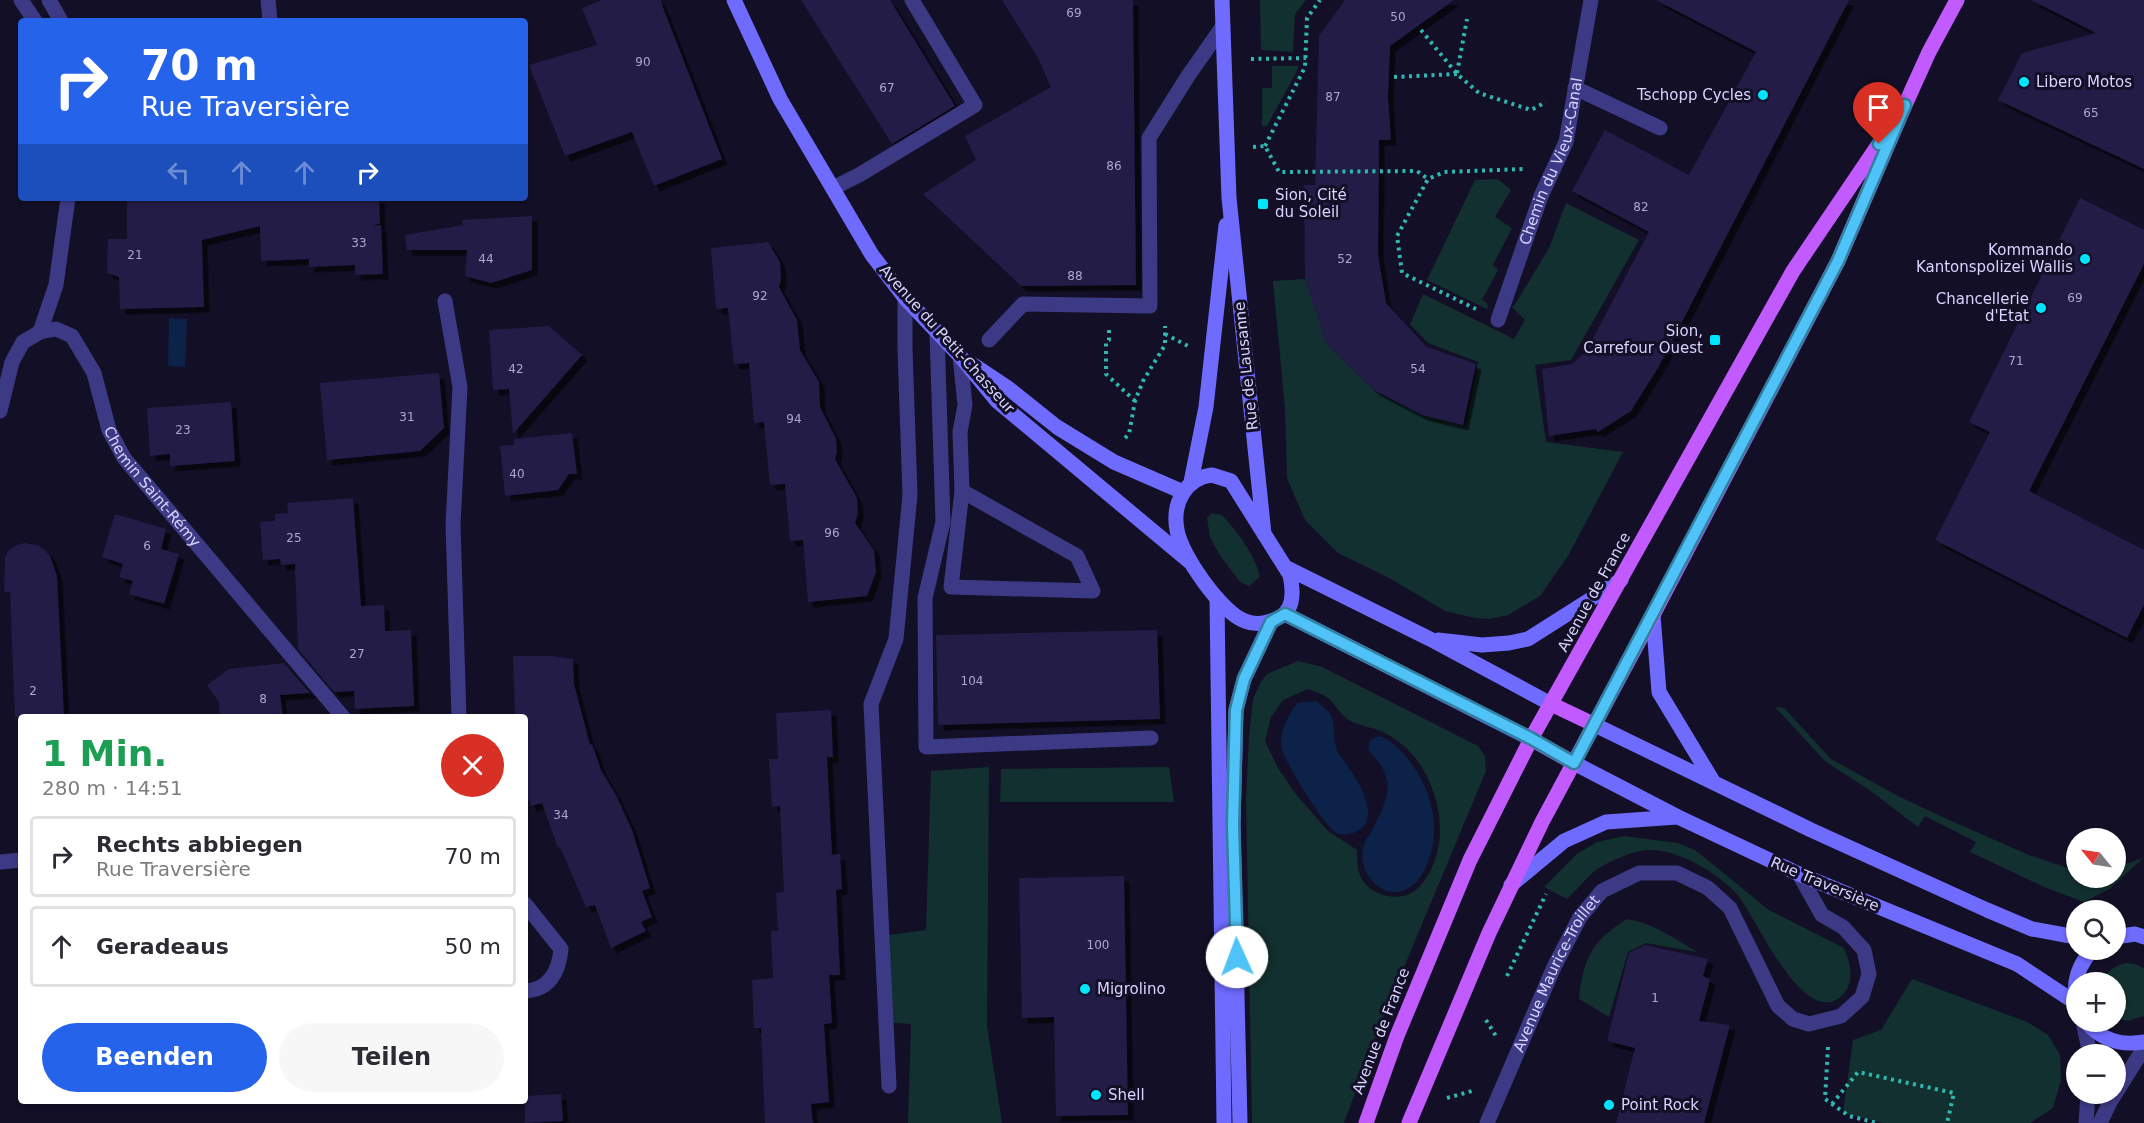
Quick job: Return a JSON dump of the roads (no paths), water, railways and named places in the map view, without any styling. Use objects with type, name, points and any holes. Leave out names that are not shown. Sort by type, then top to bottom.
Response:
[{"type":"main road","name":"Avenue de France","points":[[1409,1123],[1511,885],[1593,724],[1653,615],[1838,261],[1929,52],[1958,0]]},
{"type":"main road","name":"Avenue de France","points":[[1366,1123],[1397,1036],[1470,860],[1532,739],[1793,271],[1905,105]]},
{"type":"main road","points":[[1551,704],[1593,724]]},
{"type":"main road","points":[[1532,739],[1574,763]]},
{"type":"street","points":[[21,0],[33,18]]},
{"type":"street","points":[[49,0],[59,18]]},
{"type":"street","points":[[268,0],[270,18]]},
{"type":"street","name":"Avenue du Petit-Chasseur","points":[[734,0],[780,99],[872,255],[905,298],[960,356],[997,401],[1190,562]]},
{"type":"street","points":[[832,188],[859,175],[975,105],[912,0]]},
{"type":"street","name":"Rue de Lausanne","points":[[1222,0],[1228,198],[1264,534]]},
{"type":"street","name":"Chemin du Vieux-Canal","points":[[1498,320],[1541,196],[1566,142],[1591,0]]},
{"type":"street","points":[[989,340],[1023,304],[1150,306],[1149,138],[1223,26]]},
{"type":"street","points":[[1575,88],[1660,128]]},
{"type":"street","name":"Rue de Lausanne","points":[[1190,562],[1177,531],[1177,509],[1187,487],[1206,407],[1228,198]]},
{"type":"street","points":[[0,411],[12,362],[23,342],[39,332],[56,285],[68,201]]},
{"type":"street","points":[[889,1086],[871,704],[896,639],[910,495],[905,298]]},
{"type":"street","points":[[445,301],[460,387],[453,525],[459,714]]},
{"type":"street","name":"Chemin Saint-Rémy","points":[[39,332],[56,329],[72,336],[94,373],[109,430],[124,458],[340,714]]},
{"type":"street","points":[[937,333],[943,522],[925,598],[926,747],[1151,738]]},
{"type":"street","points":[[960,356],[1008,387],[1057,427],[1114,462],[1187,487],[1201,476],[1212,474],[1231,481],[1287,568],[1293,592],[1244,679],[1236,710],[1233,825],[1240,1123]]},
{"type":"street","points":[[960,356],[965,405],[960,432],[962,490],[951,587],[1093,591],[1077,556],[962,490]]},
{"type":"street","points":[[1190,562],[1216,598],[1243,620],[1258,623],[1278,618],[1532,739]]},
{"type":"street","points":[[1287,568],[1430,639],[1551,704]]},
{"type":"street","points":[[1430,639],[1482,645],[1528,639],[1621,580]]},
{"type":"street","points":[[1216,598],[1224,1123]]},
{"type":"street","points":[[1653,615],[1659,692],[1714,783]]},
{"type":"street","points":[[1593,724],[1811,830],[1987,910],[2032,929],[2066,935]]},
{"type":"street","name":"Rue Traversière","points":[[1574,763],[1678,817],[1799,874],[2017,964],[2066,995]]},
{"type":"street","points":[[1511,885],[1564,841],[1606,822],[1678,817]]},
{"type":"street","points":[[0,862],[18,860]]},
{"type":"street","name":"Avenue Maurice-Troillet","points":[[1489,1119],[1554,967],[1580,917],[1602,891],[1639,873],[1677,873],[1708,888],[1730,908],[1779,1006],[1793,1019],[1809,1024],[1841,1016],[1862,997],[1869,974],[1864,950],[1843,927],[1822,915],[1799,874]]},
{"type":"street","points":[[528,908],[561,949],[560,964],[554,976],[543,986],[528,991]]},
{"type":"street","points":[[2126,935],[2135,934],[2144,937]]},
{"type":"street","points":[[2095,1032],[2112,1041],[2130,1044],[2144,1042]]},
{"type":"street","points":[[2100,1123],[2110,1102],[2144,1048]]},
{"type":"street","points":[[2085,1123],[2087,1104]]},
{"type":"water","points":[[169,318],[187,319],[185,367],[168,366]]},
{"type":"water","points":[[1317,701],[1330,714],[1338,752],[1359,783],[1367,805],[1366,823],[1352,833],[1337,833],[1323,819],[1296,778],[1283,753],[1281,739],[1284,728],[1297,703]]},
{"type":"water","points":[[1379,736],[1398,748],[1416,770],[1429,797],[1434,826],[1430,855],[1425,869],[1414,884],[1398,892],[1383,889],[1370,879],[1362,856],[1364,844],[1382,809],[1388,790],[1384,771],[1368,750],[1370,740]]},
{"type":"place","name":"Libero Motos","points":[[2024,82]]},
{"type":"place","name":"Tschopp Cycles","points":[[1763,95]]},
{"type":"place","name":"Sion, Cité du Soleil","points":[[1263,204]]},
{"type":"place","name":"Kommando Kantonspolizei Wallis","points":[[2085,259]]},
{"type":"place","name":"Chancellerie d'Etat","points":[[2041,308]]},
{"type":"place","name":"Sion, Carrefour Ouest","points":[[1715,340]]},
{"type":"place","name":"Migrolino","points":[[1085,989]]},
{"type":"place","name":"Shell","points":[[1096,1095]]},
{"type":"place","name":"Point Rock","points":[[1609,1105]]}]
